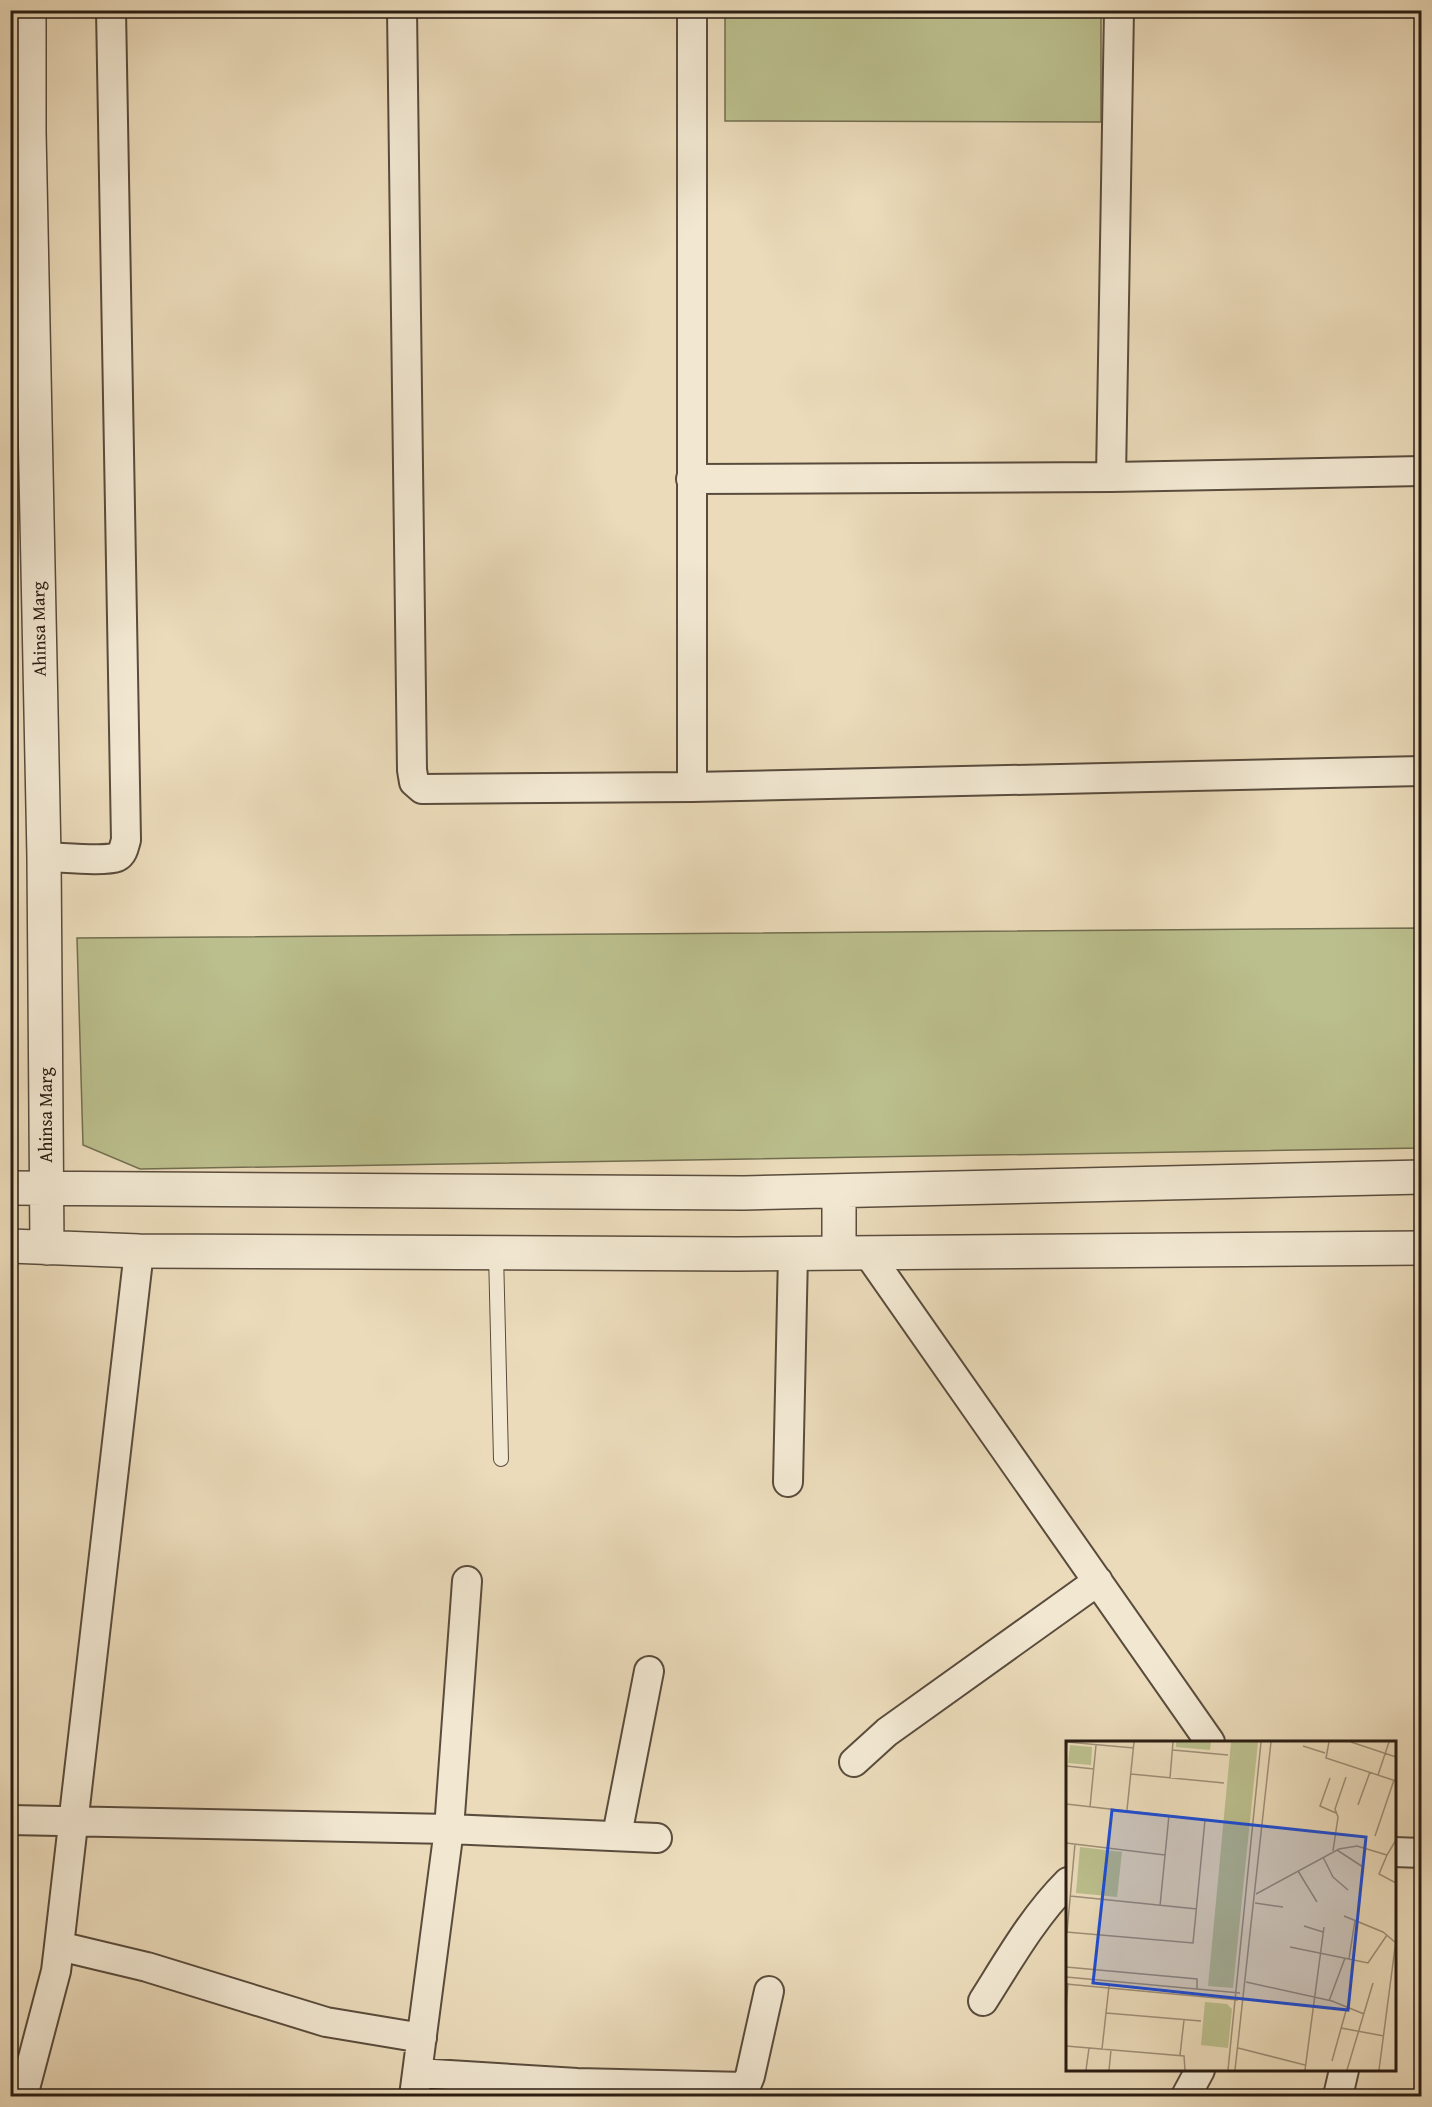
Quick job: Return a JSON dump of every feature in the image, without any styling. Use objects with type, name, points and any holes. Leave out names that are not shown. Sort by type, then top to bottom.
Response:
[{"type":"street","name":"Ahinsa Marg","points":[[29,10],[20,132],[44,857],[47,1248]]},
{"type":"street","points":[[44,857],[106,858],[118,856],[123,851],[126,840],[111,10]]},
{"type":"street","points":[[402,10],[412,770],[414,783],[422,789],[692,787],[1422,771]]},
{"type":"street","points":[[692,10],[692,787]]},
{"type":"street","points":[[1111,477],[1119,10]]},
{"type":"street","points":[[692,478],[1111,477],[1422,471]]},
{"type":"street","points":[[10,1188],[838,1192],[1422,1177]]},
{"type":"street","points":[[838,1192],[853,1252],[1098,1581],[1209,1741]]},
{"type":"street","points":[[10,1246],[139,1251],[793,1254],[1422,1248]]},
{"type":"street","points":[[23,2097],[56,1971],[139,1251]]},
{"type":"street","points":[[788,1482],[793,1254]]},
{"type":"street","points":[[467,1581],[448,1829],[416,2085],[578,2083],[744,2092],[750,2076],[769,1991]]},
{"type":"street","points":[[854,1762],[887,1732],[1098,1581]]},
{"type":"street","points":[[617,1835],[649,1671]]},
{"type":"street","points":[[10,1820],[448,1829],[657,1838]]},
{"type":"street","points":[[1396,1852],[1422,1853]]},
{"type":"street","points":[[983,2001],[1029,1929],[1066,1884]]},
{"type":"street","points":[[59,1946],[147,1967],[326,2022],[422,2038]]},
{"type":"street","points":[[1186,2097],[1199,2071]]},
{"type":"street","points":[[1338,2097],[1344,2071]]},
{"type":"street","points":[[10,2096],[16,2097]]},
{"type":"lane","points":[[496,1253],[501,1459]]},
{"type":"green space","points":[[725,11],[1101,11],[1101,122],[725,121]]},
{"type":"green space","points":[[1421,928],[1421,1148],[140,1169],[83,1145],[77,938]]}]
